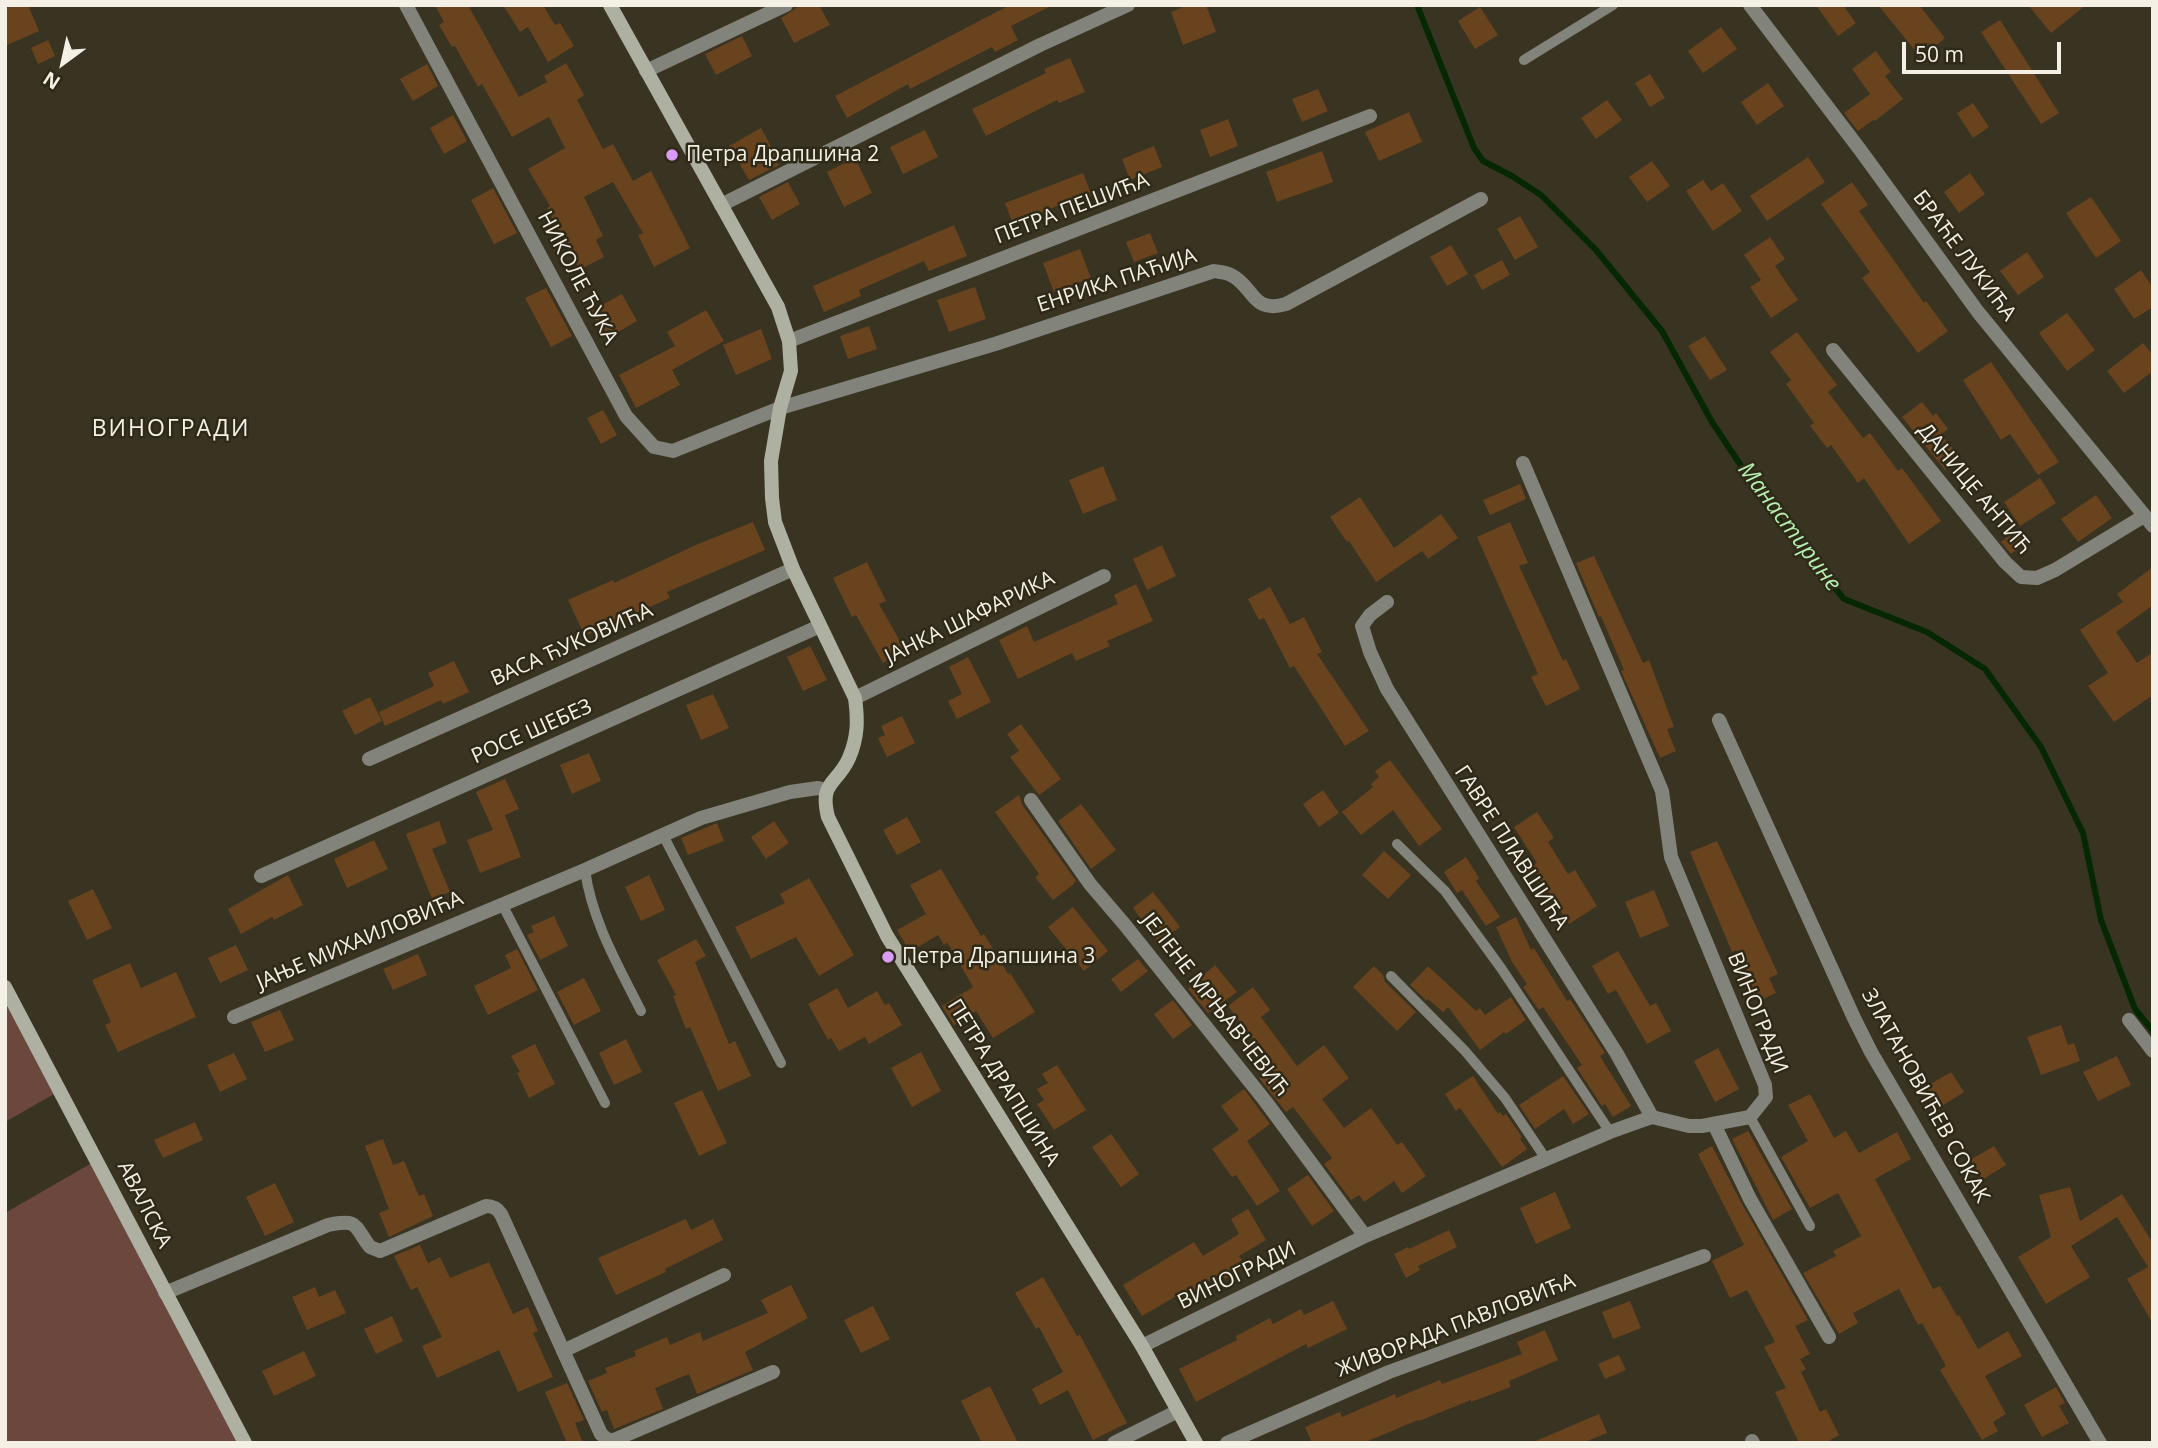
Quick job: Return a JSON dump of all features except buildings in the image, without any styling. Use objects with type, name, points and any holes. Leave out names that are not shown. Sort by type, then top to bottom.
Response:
[{"type":"street","name":"НИКОЛЕ ЋУКА","points":[[406,5],[626,416],[638,432],[654,447],[673,451],[780,408]]},
{"type":"street","points":[[610,5],[778,307],[789,341],[791,371],[780,408],[771,461],[775,522],[793,569],[855,698],[858,733],[848,761],[826,790]]},
{"type":"street","points":[[646,71],[786,5]]},
{"type":"street","points":[[721,205],[1040,45],[1128,5]]},
{"type":"street","name":"БРАЋЕ ЛУКИЋА","points":[[1750,5],[1978,312],[2149,521]]},
{"type":"street","name":"ПЕТРА ПЕШИЋА","points":[[789,341],[1370,116]]},
{"type":"street","name":"ЕНРИКА ПАЋИЈА","points":[[780,408],[995,344],[1214,271],[1230,274],[1258,302],[1272,308],[1286,304],[1480,199]]},
{"type":"street","name":"ДАНИЦЕ АНТИЋ","points":[[1833,350],[2005,562],[2021,577],[2037,578],[2149,521]]},
{"type":"street","name":"ВИНОГРАДИ","points":[[1523,463],[1661,791],[1671,857],[1765,1085],[1766,1097],[1750,1117]]},
{"type":"street","name":"ВАСА ЋУКОВИЋА","points":[[369,759],[793,569]]},
{"type":"street","name":"ЈАНКА ШАФАРИКА","points":[[855,698],[1104,576]]},
{"type":"street","name":"ГАВРЕ ПЛАВШИЋА","points":[[1387,602],[1370,615],[1362,626],[1370,652],[1387,689],[1617,1054],[1652,1117]]},
{"type":"street","name":"РОСЕ ШЕБЕЗ","points":[[261,876],[821,626]]},
{"type":"street","name":"ЗЛАТАНОВИЋЕВ СОКАК","points":[[1720,720],[1871,1052],[2100,1443]]},
{"type":"street","name":"ЈАЊЕ МИХАИЛОВИЋА","points":[[234,1017],[585,870],[701,818],[790,792],[818,788],[826,790]]},
{"type":"street","name":"ПЕТРА ДРАПШИНА","points":[[826,790],[828,817],[887,936],[1142,1346],[1196,1443]]},
{"type":"street","name":"ЈЕЛЕНЕ МРЊАВЧЕВИЋ","points":[[1031,800],[1090,884],[1266,1102],[1365,1236]]},
{"type":"street","name":"АВАЛСКА","points":[[5,986],[245,1443]]},
{"type":"street","points":[[2129,1020],[2153,1051]]},
{"type":"street","points":[[1652,1117],[1689,1126],[1750,1117]]},
{"type":"street","name":"ВИНОГРАДИ","points":[[1142,1346],[1365,1236],[1610,1132],[1652,1117]]},
{"type":"street","points":[[1714,1124],[1750,1199],[1829,1338]]},
{"type":"street","points":[[165,1293],[328,1225],[352,1224],[361,1231],[370,1247],[380,1251],[491,1206],[501,1214],[601,1434],[608,1440],[614,1440],[773,1372]]},
{"type":"street","name":"ЖИВОРАДА ПАВЛОВИЋА","points":[[1227,1443],[1389,1372],[1704,1256]]},
{"type":"street","points":[[563,1351],[724,1275]]},
{"type":"street","points":[[1114,1443],[1178,1411]]},
{"type":"lane","points":[[1524,60],[1613,5]]},
{"type":"lane","points":[[663,835],[781,1063]]},
{"type":"lane","points":[[1397,844],[1445,891],[1501,968],[1610,1132]]},
{"type":"lane","points":[[585,870],[588,894],[601,931],[640,1011]]},
{"type":"lane","points":[[502,904],[606,1103]]},
{"type":"lane","points":[[1391,976],[1465,1051],[1505,1098],[1546,1159]]},
{"type":"lane","points":[[1750,1117],[1810,1226]]},
{"type":"shaded area","points":[[5,987],[61,1090],[5,1122]]},
{"type":"shaded area","points":[[97,1160],[245,1443],[5,1443],[5,1213]]},
{"type":"waterway","name":"Манастирине","points":[[1417,5],[1474,148],[1483,161],[1541,195],[1596,250],[1662,331],[1712,422],[1769,508],[1844,599],[1927,632],[1985,669],[2041,747],[2083,833],[2101,920],[2135,1009],[2153,1031]]},
{"type":"place","name":"Петра Драпшина 2","points":[[672,155]]},
{"type":"place","name":"Петра Драпшина 3","points":[[888,957]]},
{"type":"district","name":"ВИНОГРАДИ","points":[[171,429]]}]
